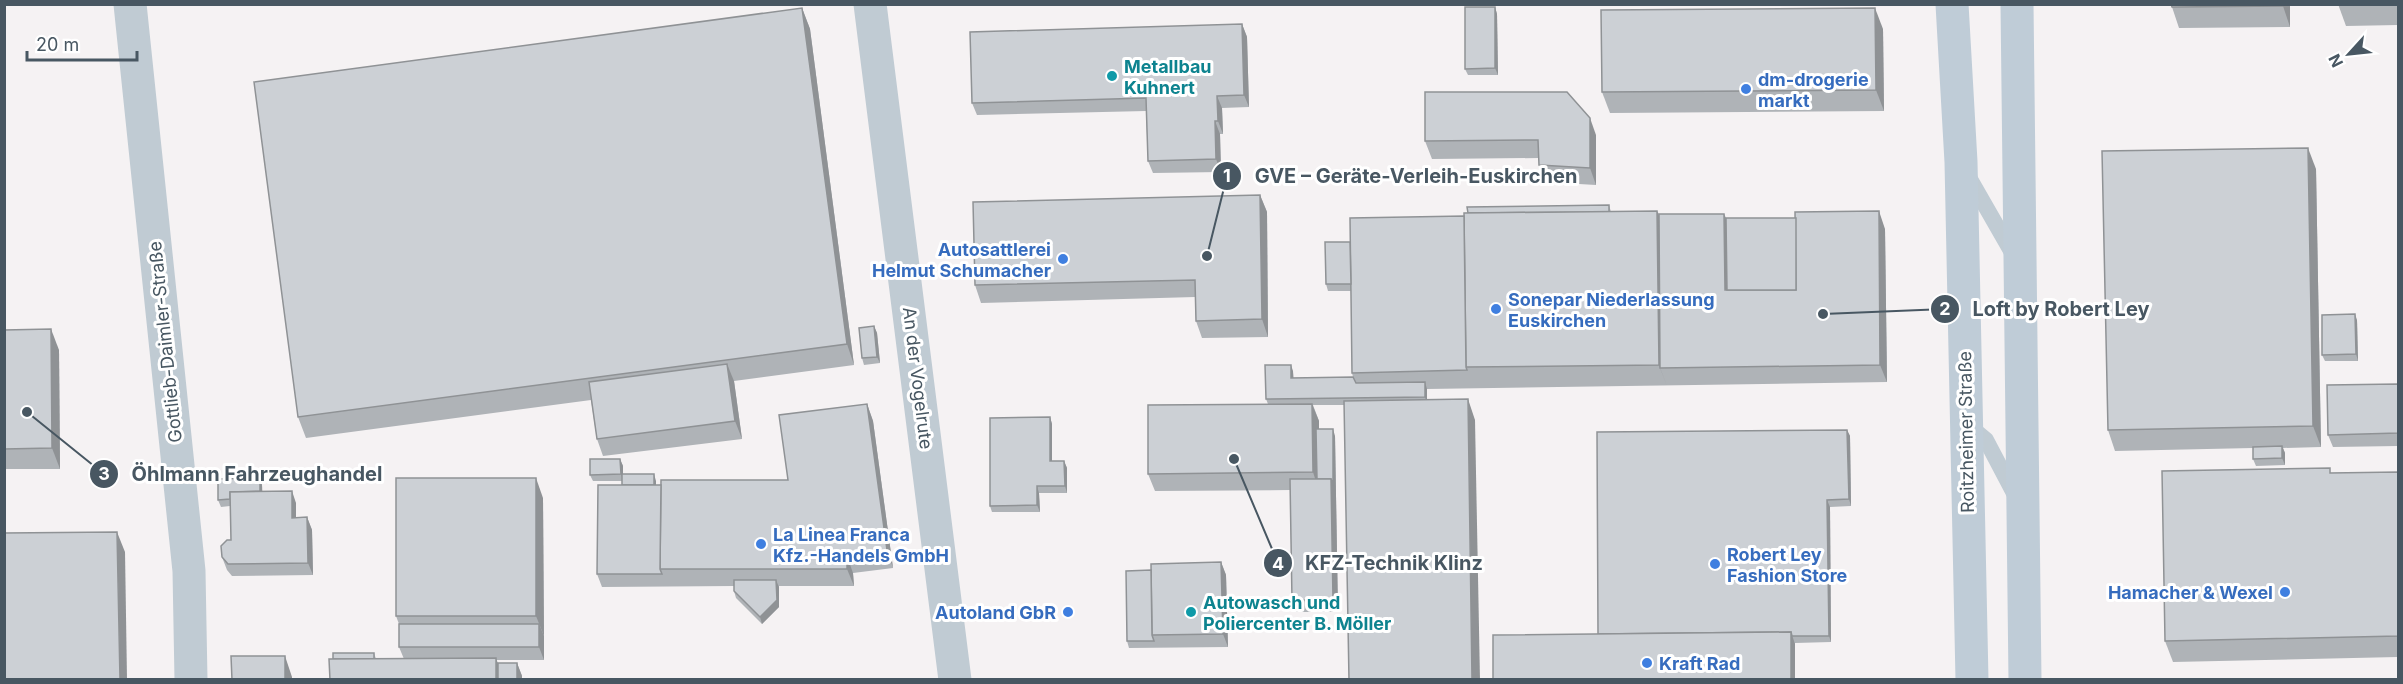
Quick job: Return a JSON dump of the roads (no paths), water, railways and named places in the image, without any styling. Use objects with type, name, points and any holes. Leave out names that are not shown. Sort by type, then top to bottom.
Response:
[{"type":"street","name":"Gottlieb-Daimler-Straße","points":[[130,4],[189,571],[190,680]]},
{"type":"street","name":"An der Vogelrute","points":[[870,4],[955,680]]},
{"type":"street","name":"Roitzheimer Straße","points":[[1952,4],[1961,162],[1975,207],[1965,423],[1972,680]]},
{"type":"street","points":[[2017,4],[2025,680]]},
{"type":"lane","points":[[1975,207],[2019,264]]},
{"type":"lane","points":[[1965,423],[1986,440],[2024,511]]},
{"type":"place","name":"Metallbau Kuhnert","points":[[1112,76]]},
{"type":"place","name":"dm-drogerie markt","points":[[1746,89]]},
{"type":"place","name":"GVE – Geräte-Verleih-Euskirchen","points":[[1207,256]]},
{"type":"place","name":"Autosattlerei Helmut Schumacher","points":[[1063,259]]},
{"type":"place","name":"Sonepar Niederlassung Euskirchen","points":[[1496,309]]},
{"type":"place","name":"Loft by Robert Ley","points":[[1823,314]]},
{"type":"place","name":"Öhlmann Fahrzeughandel","points":[[27,412]]},
{"type":"place","name":"KFZ-Technik Klinz","points":[[1234,459]]},
{"type":"place","name":"La Linea Franca Kfz.-Handels GmbH","points":[[761,544]]},
{"type":"place","name":"Robert Ley Fashion Store","points":[[1715,564]]},
{"type":"place","name":"Hamacher & Wexel","points":[[2285,592]]},
{"type":"place","name":"Autoland GbR","points":[[1068,612]]},
{"type":"place","name":"Autowasch und Poliercenter B. Möller","points":[[1191,612]]},
{"type":"place","name":"Kraft Rad","points":[[1647,663]]}]
